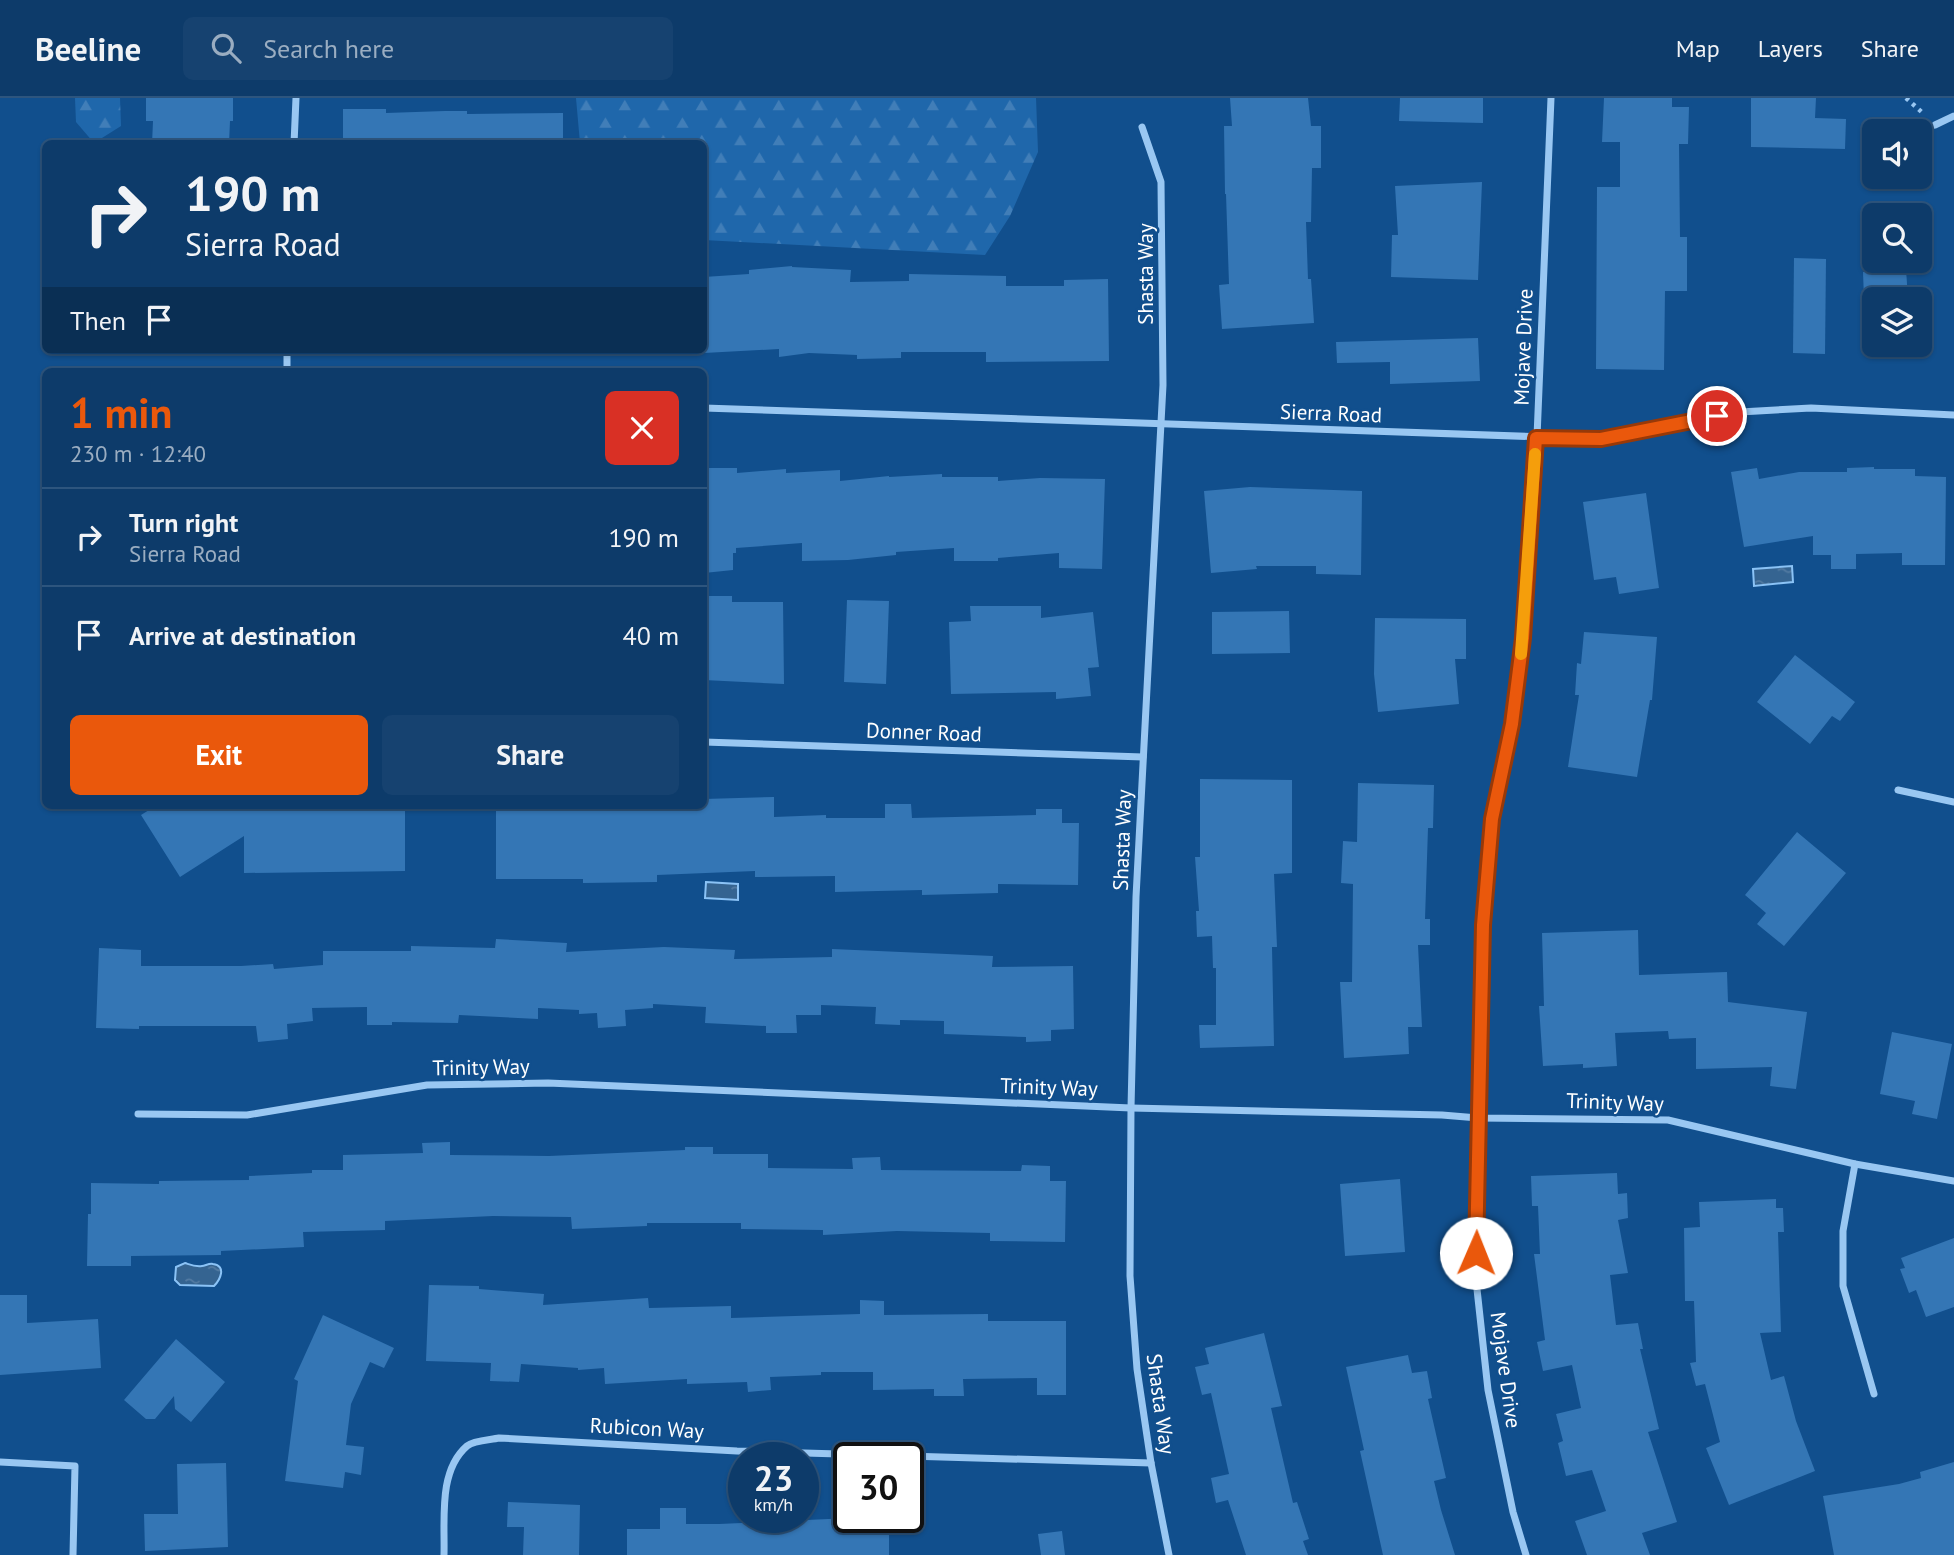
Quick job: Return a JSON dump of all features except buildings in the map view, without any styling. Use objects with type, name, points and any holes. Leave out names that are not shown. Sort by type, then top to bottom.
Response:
[{"type":"street","points":[[294,140],[296,98]]},
{"type":"street","name":"Mojave Drive","points":[[1526,1555],[1513,1511],[1488,1390],[1476,1280],[1478,1118],[1483,925],[1492,819],[1512,724],[1523,638],[1536,438],[1551,98]]},
{"type":"street","points":[[1935,125],[1954,116]]},
{"type":"street","name":"Shasta Way","points":[[1142,127],[1161,182],[1163,385],[1136,897],[1130,1276],[1137,1369],[1151,1463],[1169,1555]]},
{"type":"street","name":"Sierra Road","points":[[707,408],[1601,439],[1740,411],[1811,408],[1954,415]]},
{"type":"street","name":"Donner Road","points":[[707,742],[1143,757]]},
{"type":"street","points":[[1898,790],[1954,802]]},
{"type":"street","name":"Trinity Way","points":[[138,1114],[247,1115],[427,1085],[548,1083],[1131,1108],[1478,1118],[1668,1120],[1855,1164],[1954,1181]]},
{"type":"street","points":[[1855,1164],[1843,1231],[1843,1286],[1874,1394]]},
{"type":"street","name":"Rubicon Way","points":[[444,1555],[446,1492],[451,1466],[469,1444],[499,1438],[737,1451],[1151,1463]]},
{"type":"street","points":[[0,1462],[75,1466],[73,1555]]},
{"type":"green space","points":[[75,98],[120,98],[121,126],[99,140],[91,140],[76,122]]},
{"type":"green space","points":[[576,98],[1036,98],[1038,152],[1010,216],[985,255],[707,240],[707,140],[580,140]]},
{"type":"water","points":[[1792,566],[1793,582],[1754,586],[1753,569]]},
{"type":"water","points":[[706,882],[738,884],[738,900],[705,898]]},
{"type":"water","points":[[185,1263],[197,1266],[217,1265],[221,1270],[220,1277],[214,1286],[180,1285],[175,1280],[176,1267]]},
{"type":"slow traffic","points":[[1521,654],[1535,454]]},
{"type":"route","points":[[1476,1253],[1483,925],[1492,819],[1512,724],[1523,638],[1536,438],[1601,439],[1717,416]]}]
